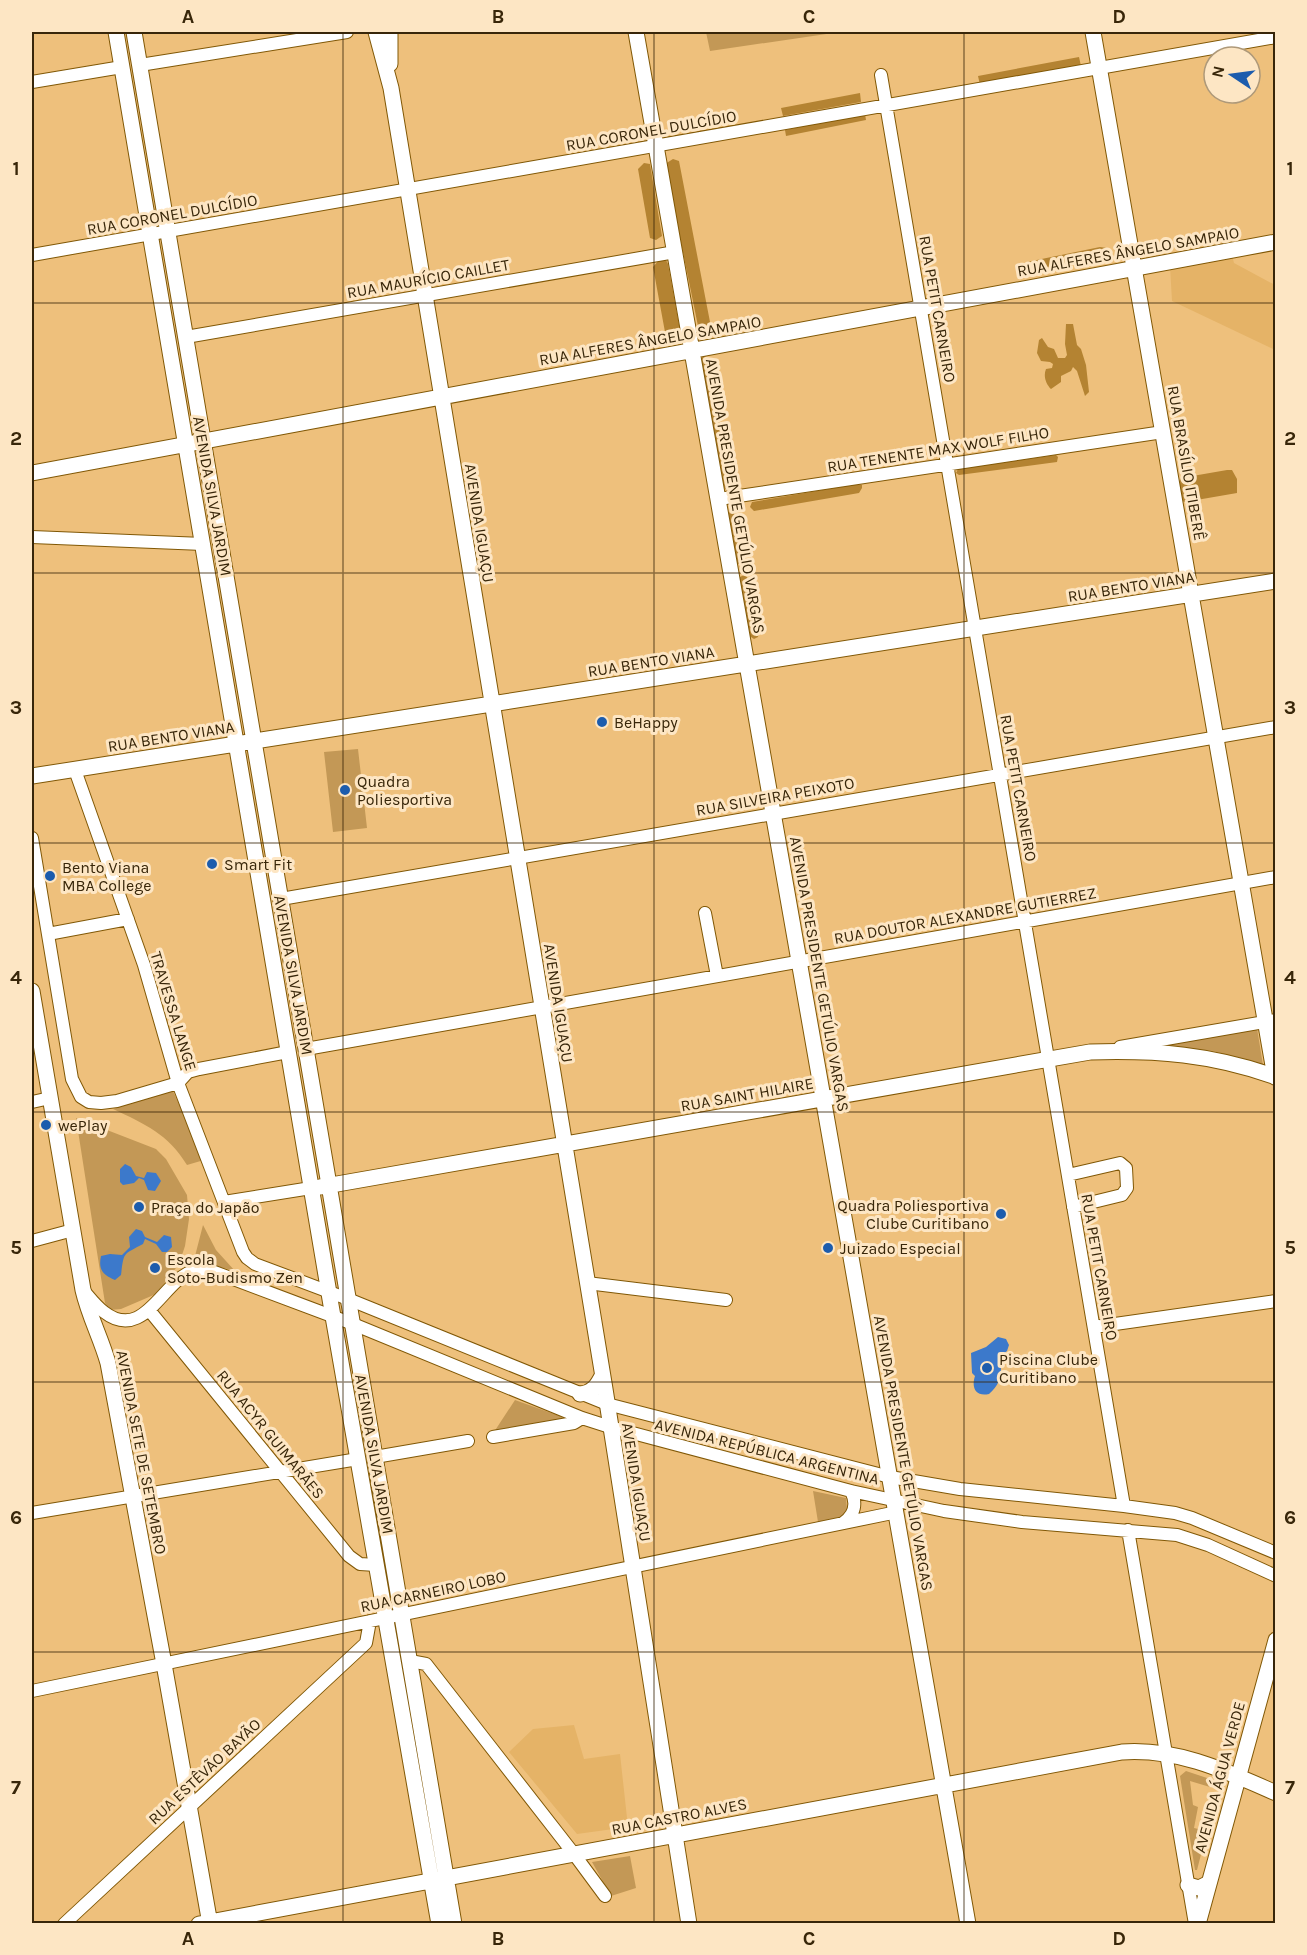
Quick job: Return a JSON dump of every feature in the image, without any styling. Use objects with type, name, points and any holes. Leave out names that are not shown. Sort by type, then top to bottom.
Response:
[{"type":"main road","name":"AVENIDA SILVA JARDIM","points":[[116,32],[376,1565],[377,1620],[388,1638],[439,1923]]},
{"type":"main road","name":"AVENIDA SILVA JARDIM","points":[[134,32],[454,1923]]},
{"type":"main road","name":"AVENIDA IGUAÇU","points":[[376,32],[391,88],[607,1404],[689,1923]]},
{"type":"main road","name":"AVENIDA IGUAÇU","points":[[390,32],[391,88]]},
{"type":"main road","name":"AVENIDA PRESIDENTE GETÚLIO VARGAS","points":[[636,32],[968,1923]]},
{"type":"main road","name":"RUA BRASÍLIO ITIBERÊ","points":[[1093,32],[1241,883],[1270,1021],[1275,1078]]},
{"type":"main road","name":"RUA ALFERES ÂNGELO SAMPAIO","points":[[32,473],[1275,242]]},
{"type":"main road","points":[[162,299],[183,318]]},
{"type":"main road","name":"RUA BENTO VIANA","points":[[32,777],[1275,581]]},
{"type":"main road","points":[[218,632],[233,617]]},
{"type":"main road","points":[[251,830],[275,863]]},
{"type":"main road","points":[[271,949],[285,924]]},
{"type":"main road","name":"AVENIDA SETE DE SETEMBRO","points":[[32,991],[83,1290],[88,1311],[102,1343],[108,1364],[133,1496],[189,1807],[206,1923]]},
{"type":"main road","points":[[1090,1052],[1157,1051],[1184,1054],[1233,1063],[1275,1078]]},
{"type":"main road","name":"RUA SAINT HILAIRE","points":[[311,1188],[1090,1052]]},
{"type":"main road","points":[[343,1377],[357,1353]]},
{"type":"main road","points":[[580,1394],[593,1390],[602,1376]]},
{"type":"main road","name":"AVENIDA ÁGUA VERDE","points":[[1196,1923],[1275,1640]]},
{"type":"main road","name":"RUA CASTRO ALVES","points":[[206,1923],[1122,1752],[1166,1753],[1190,1759],[1275,1793]]},
{"type":"main road","points":[[1188,1885],[1199,1888],[1209,1883]]},
{"type":"street","points":[[140,65],[347,32]]},
{"type":"street","name":"RUA CORONEL DULCÍDIO","points":[[32,255],[1275,37]]},
{"type":"street","points":[[32,82],[122,67]]},
{"type":"street","name":"RUA PETIT CARNEIRO","points":[[881,75],[1124,1506]]},
{"type":"street","name":"RUA MAURÍCIO CAILLET","points":[[186,337],[675,252]]},
{"type":"street","name":"RUA TENENTE MAX WOLF FILHO","points":[[719,499],[1163,432]]},
{"type":"street","points":[[32,537],[203,544]]},
{"type":"street","name":"RUA SILVEIRA PEIXOTO","points":[[281,899],[1275,727]]},
{"type":"street","name":"TRAVESSA LANGE","points":[[75,770],[144,965],[178,1083],[247,1258]]},
{"type":"street","points":[[32,838],[72,1079],[81,1097],[88,1101],[101,1103],[117,1101],[178,1083],[188,1072],[288,1052]]},
{"type":"street","name":"RUA DOUTOR ALEXANDRE GUTIERREZ","points":[[306,1049],[1275,877]]},
{"type":"street","points":[[705,913],[717,976]]},
{"type":"street","points":[[48,934],[128,919]]},
{"type":"street","name":"RUA SAINT HILAIRE","points":[[1090,1052],[1270,1021]]},
{"type":"street","points":[[32,1102],[50,1098]]},
{"type":"street","points":[[1068,1175],[1120,1163],[1126,1168],[1127,1188],[1122,1195],[1073,1207]]},
{"type":"street","name":"RUA SAINT HILAIRE","points":[[224,1202],[311,1188]]},
{"type":"street","points":[[32,1241],[73,1230]]},
{"type":"street","name":"AVENIDA REPÚBLICA ARGENTINA","points":[[247,1258],[255,1264],[348,1299],[607,1404],[890,1477],[969,1490],[1124,1506],[1184,1515],[1275,1553]]},
{"type":"street","name":"AVENIDA REPÚBLICA ARGENTINA","points":[[150,1310],[175,1282],[193,1270],[212,1271],[352,1324],[582,1418],[610,1427],[851,1491],[896,1506],[995,1519],[1177,1535],[1275,1576]]},
{"type":"street","points":[[587,1283],[726,1300]]},
{"type":"street","points":[[83,1290],[103,1311],[114,1317],[131,1319],[150,1310]]},
{"type":"street","points":[[1094,1328],[1275,1301]]},
{"type":"street","name":"RUA ACYR GUIMARÃES","points":[[150,1310],[349,1556],[360,1564],[376,1565]]},
{"type":"street","points":[[494,1437],[574,1424],[582,1418]]},
{"type":"street","points":[[375,1457],[468,1441]]},
{"type":"street","points":[[32,1513],[358,1460]]},
{"type":"street","points":[[841,1524],[848,1520],[855,1506],[851,1491]]},
{"type":"street","name":"RUA CARNEIRO LOBO","points":[[32,1691],[841,1524],[896,1506]]},
{"type":"street","points":[[1128,1530],[1196,1923]]},
{"type":"street","points":[[366,1643],[377,1620]]},
{"type":"street","points":[[366,1643],[388,1638]]},
{"type":"street","name":"RUA ESTÊVÃO BAYÃO","points":[[64,1923],[366,1643]]},
{"type":"street","points":[[410,1661],[426,1664],[605,1896]]},
{"type":"shaded area","points":[[706,32],[840,32],[710,51]]},
{"type":"shaded area","points":[[1079,57],[1081,66],[980,85],[978,76]]},
{"type":"shaded area","points":[[860,93],[861,102],[783,116],[781,108]]},
{"type":"shaded area","points":[[865,114],[866,120],[786,136],[785,130]]},
{"type":"shaded area","points":[[673,159],[679,161],[710,322],[708,326],[700,328],[665,164]]},
{"type":"shaded area","points":[[644,163],[650,164],[662,236],[656,240],[650,238],[638,169]]},
{"type":"shaded area","points":[[1100,247],[1107,248],[1107,253],[1101,257],[1024,270],[1024,264],[1027,262]]},
{"type":"shaded area","points":[[1232,255],[1234,263],[1275,285],[1275,350],[1172,301],[1170,266]]},
{"type":"shaded area","points":[[659,260],[666,260],[668,264],[679,334],[668,336],[665,332],[653,267]]},
{"type":"shaded area","points":[[1066,324],[1073,324],[1077,345],[1081,349],[1086,365],[1089,392],[1085,396],[1077,371],[1073,367],[1071,371],[1061,376],[1061,382],[1051,389],[1046,382],[1045,374],[1046,369],[1052,368],[1053,364],[1041,361],[1037,353],[1039,340],[1042,338],[1048,347],[1054,349],[1058,358],[1065,358],[1067,355]]},
{"type":"shaded area","points":[[705,356],[708,359],[732,490],[729,492],[724,488],[702,363],[702,357]]},
{"type":"shaded area","points":[[1056,455],[1057,462],[959,475],[956,473],[958,469]]},
{"type":"shaded area","points":[[1232,470],[1237,479],[1237,493],[1182,501],[1179,482],[1181,478]]},
{"type":"shaded area","points":[[862,485],[859,493],[754,511],[750,507],[752,502]]},
{"type":"shaded area","points":[[734,512],[744,559],[740,564],[737,564],[726,513]]},
{"type":"shaded area","points":[[744,575],[747,577],[759,633],[754,639],[748,635],[738,578]]},
{"type":"shaded area","name":"Quadra Poliesportiva","points":[[358,749],[367,828],[333,832],[324,752]]},
{"type":"shaded area","points":[[1257,1028],[1263,1065],[1213,1051],[1161,1045]]},
{"type":"shaded area","points":[[173,1091],[204,1160],[187,1165],[172,1145],[155,1131],[113,1109]]},
{"type":"shaded area","name":"Praça do Japão","points":[[76,1118],[156,1149],[166,1159],[187,1195],[189,1219],[185,1246],[179,1264],[156,1294],[121,1309],[110,1310],[105,1303]]},
{"type":"shaded area","points":[[203,1225],[216,1250],[235,1271],[194,1260]]},
{"type":"shaded area","points":[[515,1400],[568,1419],[494,1432]]},
{"type":"shaded area","points":[[813,1491],[846,1498],[847,1509],[844,1516],[818,1522]]},
{"type":"shaded area","points":[[574,1725],[584,1759],[620,1754],[628,1827],[577,1834],[509,1752],[533,1729]]},
{"type":"shaded area","points":[[1186,1771],[1216,1781],[1210,1787],[1190,1781],[1193,1805],[1198,1807],[1194,1828],[1207,1831],[1197,1870],[1195,1870],[1180,1776]]},
{"type":"shaded area","points":[[630,1856],[636,1888],[611,1896],[592,1862]]},
{"type":"water","points":[[125,1164],[131,1167],[136,1176],[144,1178],[147,1172],[156,1173],[161,1181],[155,1191],[148,1190],[144,1180],[139,1178],[134,1183],[123,1185],[120,1182],[120,1169]]},
{"type":"water","points":[[136,1229],[142,1231],[145,1237],[157,1242],[164,1235],[171,1237],[172,1247],[167,1252],[162,1252],[156,1244],[145,1239],[143,1244],[126,1255],[121,1275],[115,1280],[105,1274],[101,1268],[101,1256],[122,1255],[130,1247],[129,1237]]},
{"type":"water","name":"Piscina Clube Curitibano","points":[[998,1337],[1006,1339],[1009,1345],[1007,1351],[1000,1357],[1000,1377],[989,1394],[981,1394],[974,1388],[975,1376],[972,1373],[971,1353],[986,1347]]},
{"type":"place","name":"BeHappy","points":[[602,722]]},
{"type":"place","name":"Quadra Poliesportiva","points":[[345,790]]},
{"type":"place","name":"Smart Fit","points":[[212,864]]},
{"type":"place","name":"Bento Viana MBA College","points":[[50,876]]},
{"type":"place","name":"wePlay","points":[[46,1125]]},
{"type":"place","name":"Praça do Japão","points":[[139,1207]]},
{"type":"place","name":"Quadra Poliesportiva Clube Curitibano","points":[[1001,1214]]},
{"type":"place","name":"Juizado Especial","points":[[828,1248]]},
{"type":"place","name":"Escola Soto-Budismo Zen","points":[[155,1268]]},
{"type":"place","name":"Piscina Clube Curitibano","points":[[987,1368]]}]
